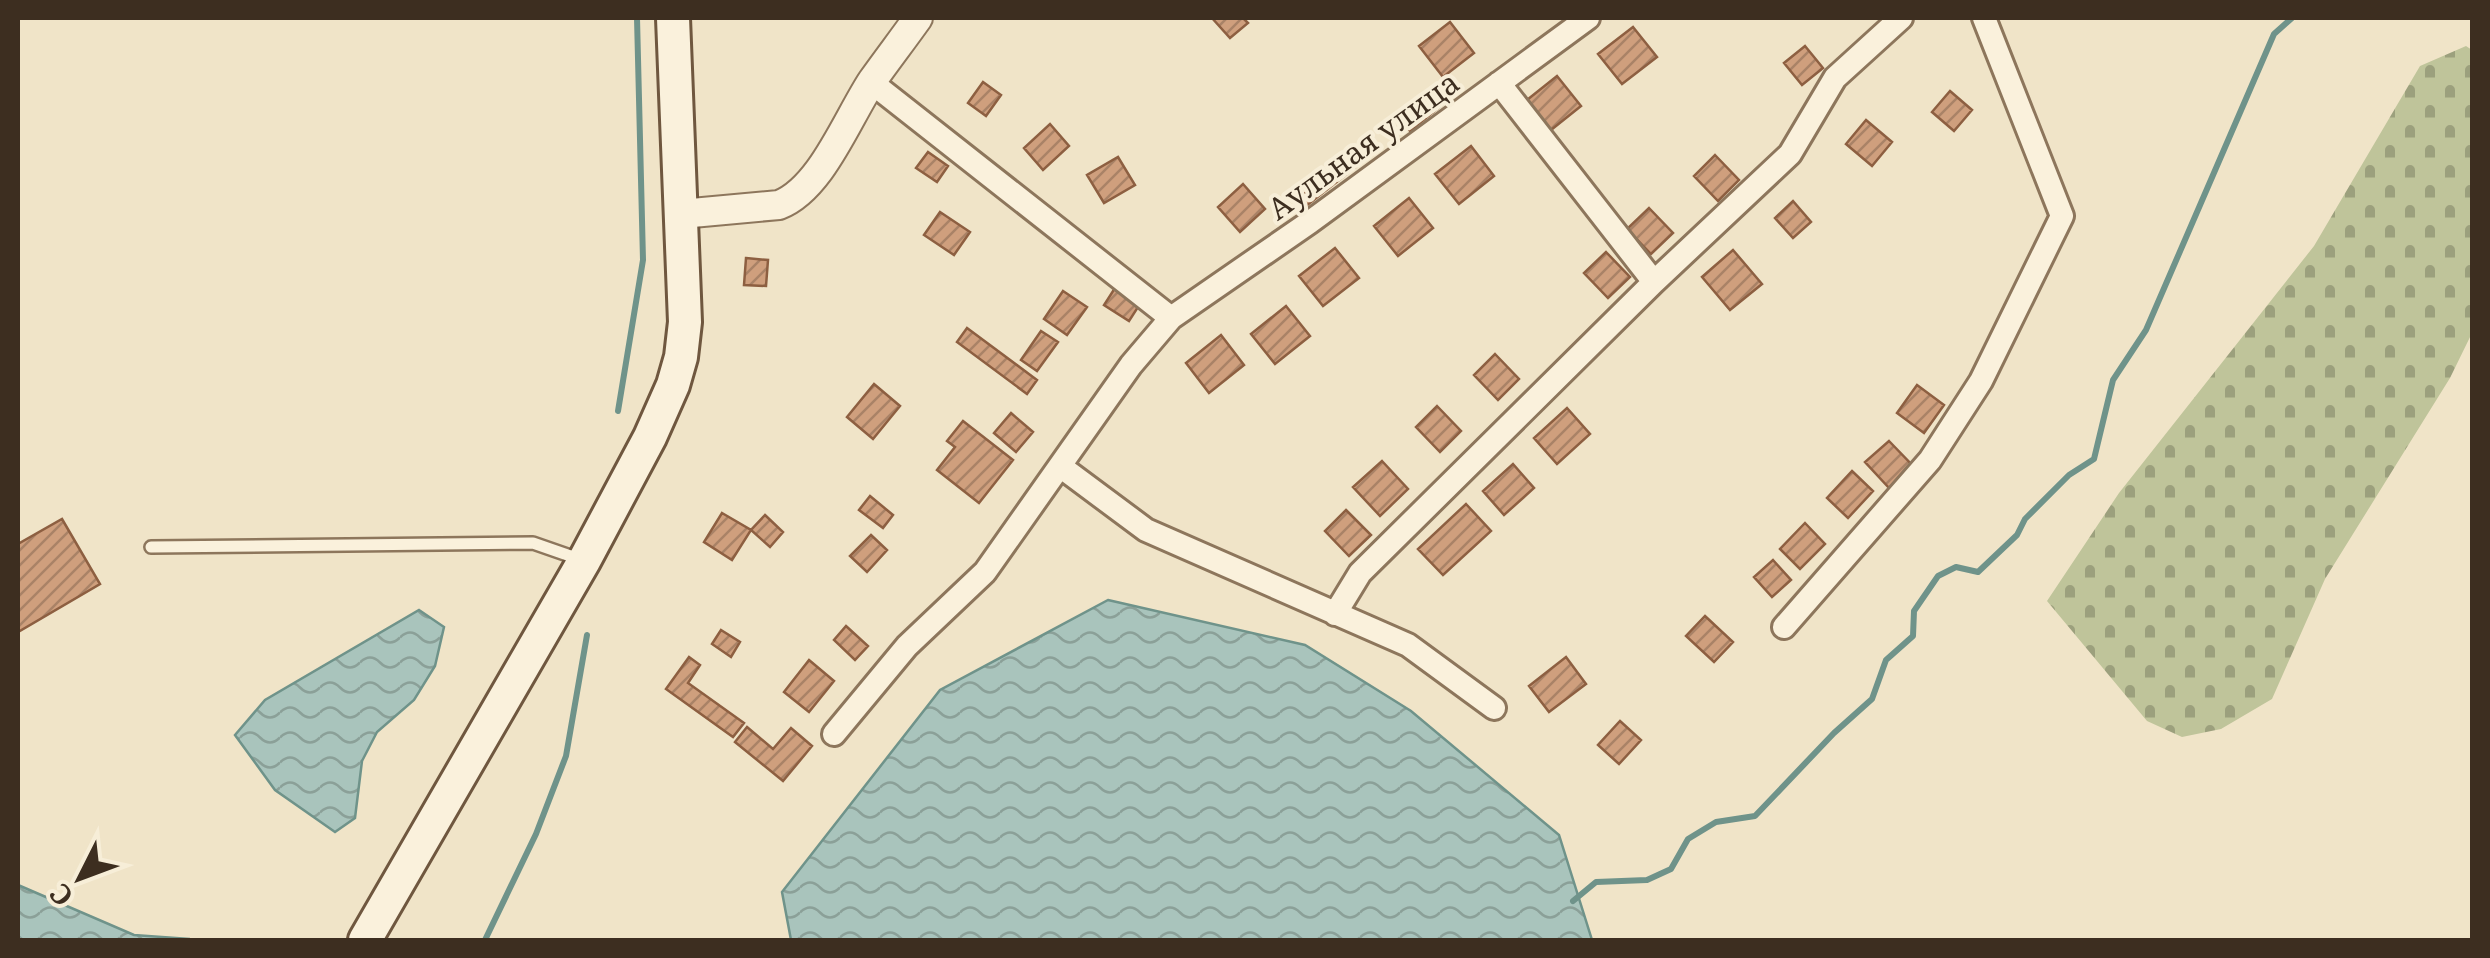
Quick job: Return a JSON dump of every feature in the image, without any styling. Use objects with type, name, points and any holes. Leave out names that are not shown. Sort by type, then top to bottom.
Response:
[{"type":"main road","points":[[365,940],[584,561],[674,385],[685,322],[673,18]]},
{"type":"street","points":[[682,214],[779,205],[804,192],[872,82],[918,18]]},
{"type":"street","name":"Аульная улица","points":[[834,734],[907,646],[986,572],[1131,365],[1172,318],[1588,18]]},
{"type":"street","points":[[1335,614],[1360,573],[1654,282],[1790,154],[1835,78],[1901,18]]},
{"type":"street","points":[[1784,627],[1930,460],[1981,381],[2062,216],[1984,18]]},
{"type":"street","points":[[872,82],[1172,318]]},
{"type":"street","points":[[1499,83],[1654,282]]},
{"type":"street","points":[[1060,466],[1146,530],[1408,646],[1494,708]]},
{"type":"lane","points":[[151,547],[533,543],[584,561]]},
{"type":"green space","points":[[2466,46],[2472,50],[2472,333],[2450,378],[2325,579],[2272,699],[2221,729],[2182,737],[2147,721],[2047,601],[2119,493],[2314,246],[2420,66]]},
{"type":"water","points":[[1108,600],[1305,645],[1411,711],[1559,835],[1592,940],[791,940],[782,892],[940,690]]},
{"type":"water","points":[[419,610],[444,627],[435,666],[414,700],[377,732],[362,761],[355,818],[335,832],[275,790],[235,735],[265,700]]},
{"type":"water","points":[[18,885],[134,935],[190,939],[18,940]]},
{"type":"building","points":[[1212,18],[1243,18],[1248,23],[1230,38]]},
{"type":"building","points":[[1450,22],[1474,53],[1443,77],[1419,46]]},
{"type":"building","points":[[1633,27],[1657,57],[1622,84],[1598,54]]},
{"type":"building","points":[[1805,46],[1823,68],[1802,85],[1784,63]]},
{"type":"building","points":[[1557,76],[1581,106],[1546,134],[1522,104]]},
{"type":"building","points":[[983,82],[1001,95],[986,116],[968,103]]},
{"type":"building","points":[[1950,91],[1972,110],[1954,131],[1932,112]]},
{"type":"building","points":[[1433,93],[1442,105],[1410,131],[1401,119]]},
{"type":"building","points":[[1866,120],[1892,142],[1872,166],[1846,144]]},
{"type":"building","points":[[1050,124],[1069,146],[1043,170],[1024,148]]},
{"type":"building","points":[[1471,146],[1494,176],[1459,204],[1435,174]]},
{"type":"building","points":[[1360,150],[1367,158],[1306,206],[1299,198]]},
{"type":"building","points":[[928,152],[948,166],[937,182],[916,168]]},
{"type":"building","points":[[1715,155],[1739,180],[1718,201],[1694,176]]},
{"type":"building","points":[[1118,157],[1135,185],[1104,203],[1087,175]]},
{"type":"building","points":[[1243,184],[1265,209],[1240,232],[1218,207]]},
{"type":"building","points":[[1409,198],[1433,228],[1398,256],[1374,226]]},
{"type":"building","points":[[1793,201],[1811,222],[1793,238],[1775,218]]},
{"type":"building","points":[[1649,208],[1673,233],[1651,254],[1627,229]]},
{"type":"building","points":[[940,212],[970,232],[954,255],[924,235]]},
{"type":"building","points":[[1335,248],[1359,278],[1323,306],[1299,276]]},
{"type":"building","points":[[1733,250],[1762,284],[1730,310],[1702,277]]},
{"type":"building","points":[[1606,252],[1630,277],[1608,298],[1584,273]]},
{"type":"building","points":[[746,258],[768,260],[766,286],[744,285]]},
{"type":"building","points":[[1115,288],[1140,304],[1129,321],[1104,305]]},
{"type":"building","points":[[1063,291],[1087,307],[1067,335],[1044,319]]},
{"type":"building","points":[[1286,306],[1310,336],[1275,364],[1251,334]]},
{"type":"building","points":[[967,328],[1037,380],[1027,394],[957,342]]},
{"type":"building","points":[[1041,331],[1058,342],[1037,371],[1021,360]]},
{"type":"building","points":[[1221,335],[1244,365],[1209,393],[1186,363]]},
{"type":"building","points":[[1495,354],[1519,379],[1498,400],[1474,375]]},
{"type":"building","points":[[874,384],[900,406],[873,439],[847,417]]},
{"type":"building","points":[[1917,385],[1944,405],[1924,433],[1897,413]]},
{"type":"building","points":[[1437,406],[1461,431],[1440,452],[1416,427]]},
{"type":"building","points":[[1567,408],[1590,434],[1557,464],[1534,438]]},
{"type":"building","points":[[1011,413],[1033,432],[1016,452],[994,433]]},
{"type":"building","points":[[963,421],[1013,460],[979,503],[937,470],[955,447],[947,441]]},
{"type":"building","points":[[1889,441],[1914,467],[1890,489],[1865,462]]},
{"type":"building","points":[[1382,461],[1408,489],[1380,516],[1353,487]]},
{"type":"building","points":[[1513,464],[1534,488],[1504,515],[1483,491]]},
{"type":"building","points":[[1852,471],[1873,491],[1848,518],[1827,498]]},
{"type":"building","points":[[870,496],[893,515],[883,528],[859,510]]},
{"type":"building","points":[[1466,504],[1491,531],[1443,575],[1418,549]]},
{"type":"building","points":[[1346,510],[1371,535],[1349,556],[1325,531]]},
{"type":"building","points":[[722,513],[751,530],[732,560],[704,542]]},
{"type":"building","points":[[765,515],[783,532],[770,547],[751,530]]},
{"type":"building","points":[[62,519],[100,584],[18,632],[18,544]]},
{"type":"building","points":[[1805,523],[1825,544],[1800,569],[1780,549]]},
{"type":"building","points":[[871,535],[887,550],[867,572],[850,556]]},
{"type":"building","points":[[1773,560],[1791,580],[1772,597],[1754,577]]},
{"type":"building","points":[[1705,616],[1733,642],[1714,662],[1686,636]]},
{"type":"building","points":[[846,626],[868,646],[855,660],[834,640]]},
{"type":"building","points":[[721,630],[740,642],[731,657],[712,644]]},
{"type":"building","points":[[689,657],[700,665],[688,683],[744,723],[733,737],[666,689]]},
{"type":"building","points":[[1566,657],[1586,684],[1549,712],[1529,686]]},
{"type":"building","points":[[809,660],[834,681],[809,712],[784,692]]},
{"type":"building","points":[[1620,721],[1641,740],[1619,764],[1598,745]]},
{"type":"building","points":[[747,727],[773,749],[791,728],[812,746],[783,781],[735,742]]},
{"type":"waterway","points":[[618,411],[643,260],[637,18]]},
{"type":"waterway","points":[[1573,901],[1596,882],[1647,880],[1671,869],[1688,839],[1716,822],[1755,816],[1872,699],[1886,660],[1913,636],[1914,611],[1938,576],[1956,567],[1978,572],[2017,535],[2025,519],[2069,475],[2094,459],[2113,380],[2146,330],[2274,34],[2292,18]]},
{"type":"waterway","points":[[485,940],[536,834],[566,756],[587,635]]}]
